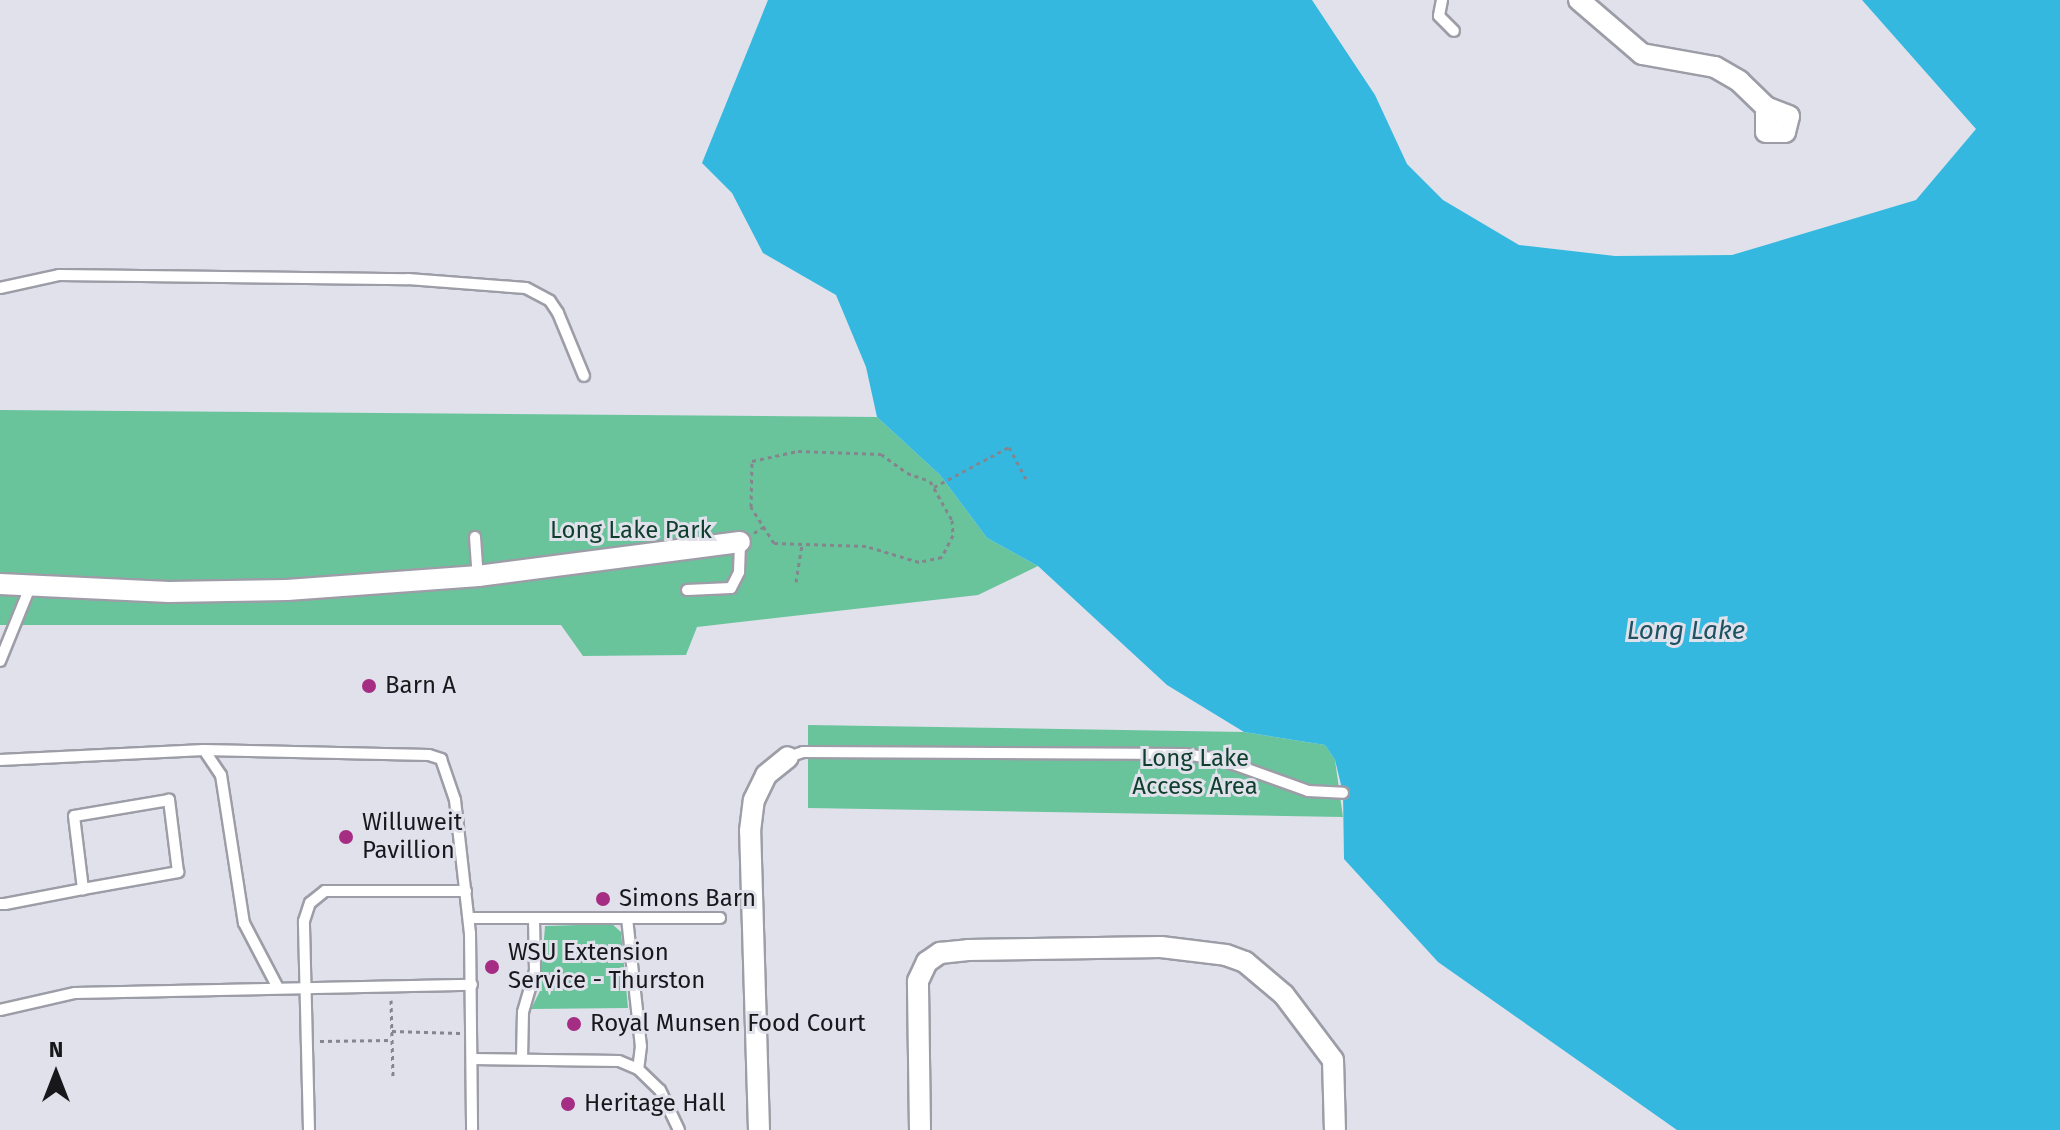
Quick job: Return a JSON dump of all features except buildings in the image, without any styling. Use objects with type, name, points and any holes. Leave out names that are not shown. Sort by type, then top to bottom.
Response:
[{"type":"street","points":[[1579,0],[1642,54],[1715,67],[1766,107]]},
{"type":"street","points":[[0,584],[287,590],[478,576],[740,542]]},
{"type":"street","points":[[759,1130],[750,831],[754,800],[766,775],[788,757]]},
{"type":"street","points":[[920,1130],[918,981],[927,962],[940,953],[968,950],[1161,947],[1226,955],[1245,962],[1284,995],[1333,1060],[1335,1130]]},
{"type":"lane","points":[[1442,0],[1439,16],[1454,31]]},
{"type":"lane","points":[[0,288],[59,275],[408,279],[526,288],[550,301],[558,313],[584,376]]},
{"type":"lane","points":[[475,537],[478,576]]},
{"type":"lane","points":[[687,590],[731,588],[739,572],[740,542]]},
{"type":"lane","points":[[0,661],[30,587]]},
{"type":"lane","points":[[0,760],[204,750],[429,755],[441,759],[455,800],[469,918],[472,1130]]},
{"type":"lane","points":[[204,750],[223,784],[244,923],[277,986]]},
{"type":"lane","points":[[788,757],[803,752],[1185,754],[1222,760],[1308,791],[1343,793]]},
{"type":"lane","points":[[0,904],[178,872],[169,800],[74,816],[83,889]]},
{"type":"lane","points":[[309,1130],[308,987],[304,921],[310,903],[325,891],[466,891]]},
{"type":"lane","points":[[469,918],[720,918]]},
{"type":"lane","points":[[522,1059],[523,1012],[535,971],[534,918]]},
{"type":"lane","points":[[627,918],[641,1046],[638,1069]]},
{"type":"lane","points":[[0,1010],[75,993],[277,986],[472,985]]},
{"type":"lane","points":[[472,1059],[619,1061],[638,1069],[672,1107],[679,1130]]},
{"type":"path","points":[[934,487],[1009,447],[1027,481]]},
{"type":"path","points":[[798,451],[881,454],[934,487],[952,520],[953,535],[942,557],[919,562],[866,546],[802,544],[774,543],[751,507],[751,467],[757,457],[798,451]]},
{"type":"path","points":[[796,582],[802,544]]},
{"type":"path","points":[[390,986],[393,1076]]},
{"type":"path","points":[[392,1031],[472,1033]]},
{"type":"path","points":[[308,1041],[392,1040]]},
{"type":"green space","name":"Long Lake Park","points":[[0,410],[877,417],[940,475],[987,538],[1038,566],[978,595],[697,627],[686,655],[583,656],[561,625],[0,625]]},
{"type":"green space","name":"Long Lake Access Area","points":[[808,725],[1244,732],[1325,745],[1335,760],[1343,817],[808,808]]},
{"type":"green space","points":[[612,924],[621,932],[628,1008],[531,1009],[540,991],[545,926]]},
{"type":"water","name":"Long Lake","points":[[768,0],[1312,0],[1375,95],[1407,164],[1443,200],[1519,245],[1615,256],[1732,255],[1916,200],[1976,129],[1862,0],[2060,0],[2060,1130],[1677,1130],[1438,962],[1344,859],[1343,793],[1335,760],[1325,745],[1244,732],[1167,685],[1038,566],[987,538],[940,475],[877,417],[866,367],[836,295],[763,253],[732,193],[702,163]]},
{"type":"place","name":"Barn A","points":[[369,686]]},
{"type":"place","name":"Willuweit Pavillion","points":[[346,837]]},
{"type":"place","name":"Simons Barn","points":[[603,899]]},
{"type":"place","name":"WSU Extension Service - Thurston","points":[[492,967]]},
{"type":"place","name":"Royal Munsen Food Court","points":[[574,1024]]},
{"type":"place","name":"Heritage Hall","points":[[568,1104]]}]
